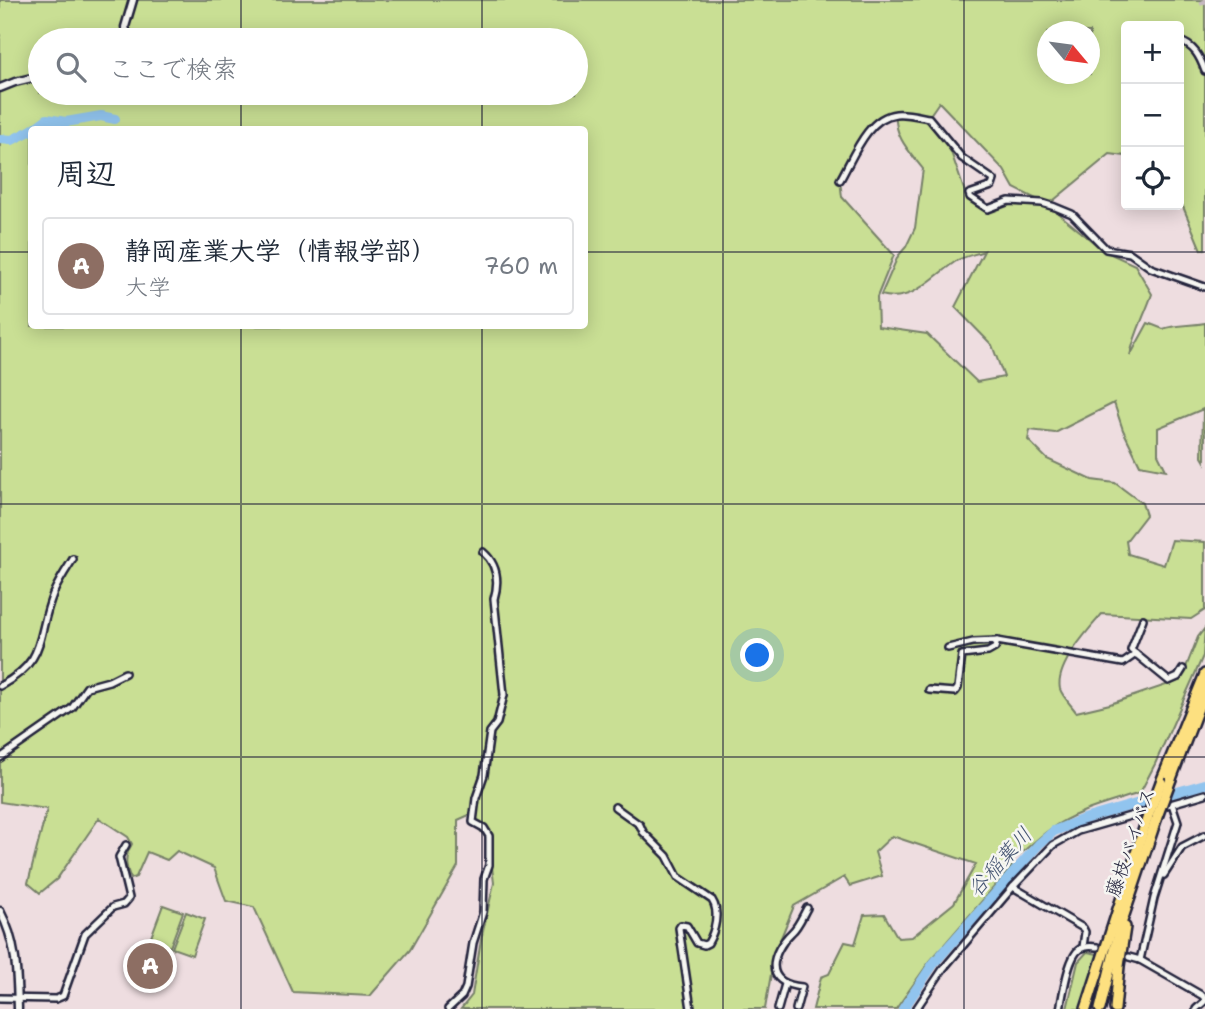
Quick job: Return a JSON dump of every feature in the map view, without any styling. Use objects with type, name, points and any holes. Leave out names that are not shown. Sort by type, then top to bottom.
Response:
[{"type":"highway","points":[[1166,780],[1205,674]]},
{"type":"highway","name":"藤枝バイパス","points":[[1100,1009],[1152,817],[1205,690]]},
{"type":"highway","points":[[1086,1009],[1152,817]]},
{"type":"highway","points":[[1115,1009],[1132,887]]},
{"type":"street","points":[[125,28],[133,0]]},
{"type":"street","points":[[1184,42],[1195,50],[1205,71]]},
{"type":"street","points":[[0,88],[28,79]]},
{"type":"street","points":[[840,180],[877,121],[896,114],[929,118],[962,158],[994,180],[992,186],[969,194],[988,209],[1009,201],[1055,207],[1072,214],[1106,249],[1130,253],[1151,268],[1205,287]]},
{"type":"street","points":[[448,1009],[462,996],[466,987],[473,943],[483,912],[484,879],[489,864],[489,836],[484,828],[473,822],[490,732],[497,723],[504,695],[494,599],[499,585],[492,562],[483,552]]},
{"type":"street","points":[[0,686],[23,672],[39,648],[54,592],[73,559]]},
{"type":"street","points":[[1143,619],[1131,650],[1169,681],[1178,677],[1183,668]]},
{"type":"street","points":[[948,648],[972,642],[997,641],[1123,663],[1136,654]]},
{"type":"street","points":[[929,690],[955,692],[958,688],[962,656],[988,652],[995,648],[997,641]]},
{"type":"street","points":[[0,758],[72,708],[87,687],[125,673]]},
{"type":"street","points":[[916,1009],[943,969],[1013,887],[1042,855],[1066,837],[1078,831],[1205,794]]},
{"type":"street","points":[[1140,960],[1178,822],[1172,804]]},
{"type":"street","points":[[615,807],[640,825],[643,832],[667,856],[678,877],[712,900],[715,905],[717,917],[708,943],[697,943],[687,926],[681,925],[679,928],[691,1009]]},
{"type":"street","points":[[1160,881],[1182,847],[1205,835]]},
{"type":"street","points":[[0,998],[56,999],[65,993],[85,934],[113,907],[124,904],[129,898],[118,857],[126,845]]},
{"type":"street","points":[[1013,887],[1083,928],[1083,947]]},
{"type":"street","points":[[796,1009],[802,987],[778,980],[774,973],[775,962],[784,939],[793,932],[807,908]]},
{"type":"street","points":[[0,911],[7,923],[15,950],[18,1009]]},
{"type":"street","points":[[1060,1009],[1075,953],[1083,947],[1097,947]]},
{"type":"street","points":[[1129,957],[1140,960],[1203,996],[1205,1001],[1196,1009]]},
{"type":"street","points":[[778,1009],[785,984]]},
{"type":"green space","points":[[0,0],[1205,0],[1205,249],[1201,250],[1184,209],[1184,21],[1121,21],[1121,155],[1110,154],[1048,205],[1104,251],[1135,265],[1152,294],[1130,356],[1148,323],[1163,329],[1205,323],[1205,462],[1202,457],[1203,409],[1158,428],[1158,454],[1166,470],[1140,465],[1123,430],[1114,403],[1055,433],[1030,430],[1028,440],[1047,459],[1092,480],[1115,483],[1142,503],[1146,515],[1126,541],[1128,554],[1164,565],[1172,540],[1205,542],[1205,610],[1191,619],[1102,614],[1074,649],[1062,670],[1061,692],[1076,712],[1110,704],[1181,680],[1198,637],[1205,628],[1203,656],[1140,793],[1093,808],[1059,823],[1006,863],[1014,864],[929,962],[896,1009],[813,1009],[821,977],[829,974],[845,942],[855,944],[864,915],[884,914],[898,938],[912,937],[954,903],[976,864],[892,836],[875,852],[882,876],[850,886],[844,877],[794,906],[771,962],[765,1009],[461,1009],[472,995],[494,883],[489,843],[469,815],[458,820],[458,866],[410,950],[370,996],[293,992],[254,907],[226,901],[214,868],[177,851],[167,860],[147,852],[136,877],[131,879],[126,861],[132,844],[128,837],[99,818],[57,879],[40,893],[28,883],[47,809],[0,802]],"holes":[[[939,102],[1004,170],[1014,188],[1046,204],[1005,200],[990,211],[967,198],[951,152],[928,118]],[[896,111],[920,116],[896,114],[896,122],[904,144],[923,169],[915,228],[906,247],[898,256],[881,295],[893,297],[913,292],[958,260],[984,251],[955,307],[992,345],[1004,377],[977,382],[927,334],[878,327],[877,297],[894,255],[842,197],[840,180],[871,130],[879,121]]]},
{"type":"green space","points":[[163,905],[183,912],[170,947],[150,940]]},
{"type":"green space","points":[[186,912],[205,919],[192,955],[172,948]]},
{"type":"green space","points":[[1087,952],[1098,954],[1082,1009],[1067,1009],[1078,962]]},
{"type":"waterway","points":[[37,126],[47,119],[66,122],[101,116],[115,119]]},
{"type":"waterway","points":[[0,139],[12,140],[28,132]]},
{"type":"waterway","name":"谷稲葉川","points":[[903,1009],[934,963],[1039,844],[1054,831],[1084,819],[1205,784]]},
{"type":"tunnel","points":[[1203,0],[1205,4]]},
{"type":"place","name":"静岡産業大学（情報学部）","points":[[150,966]]}]
